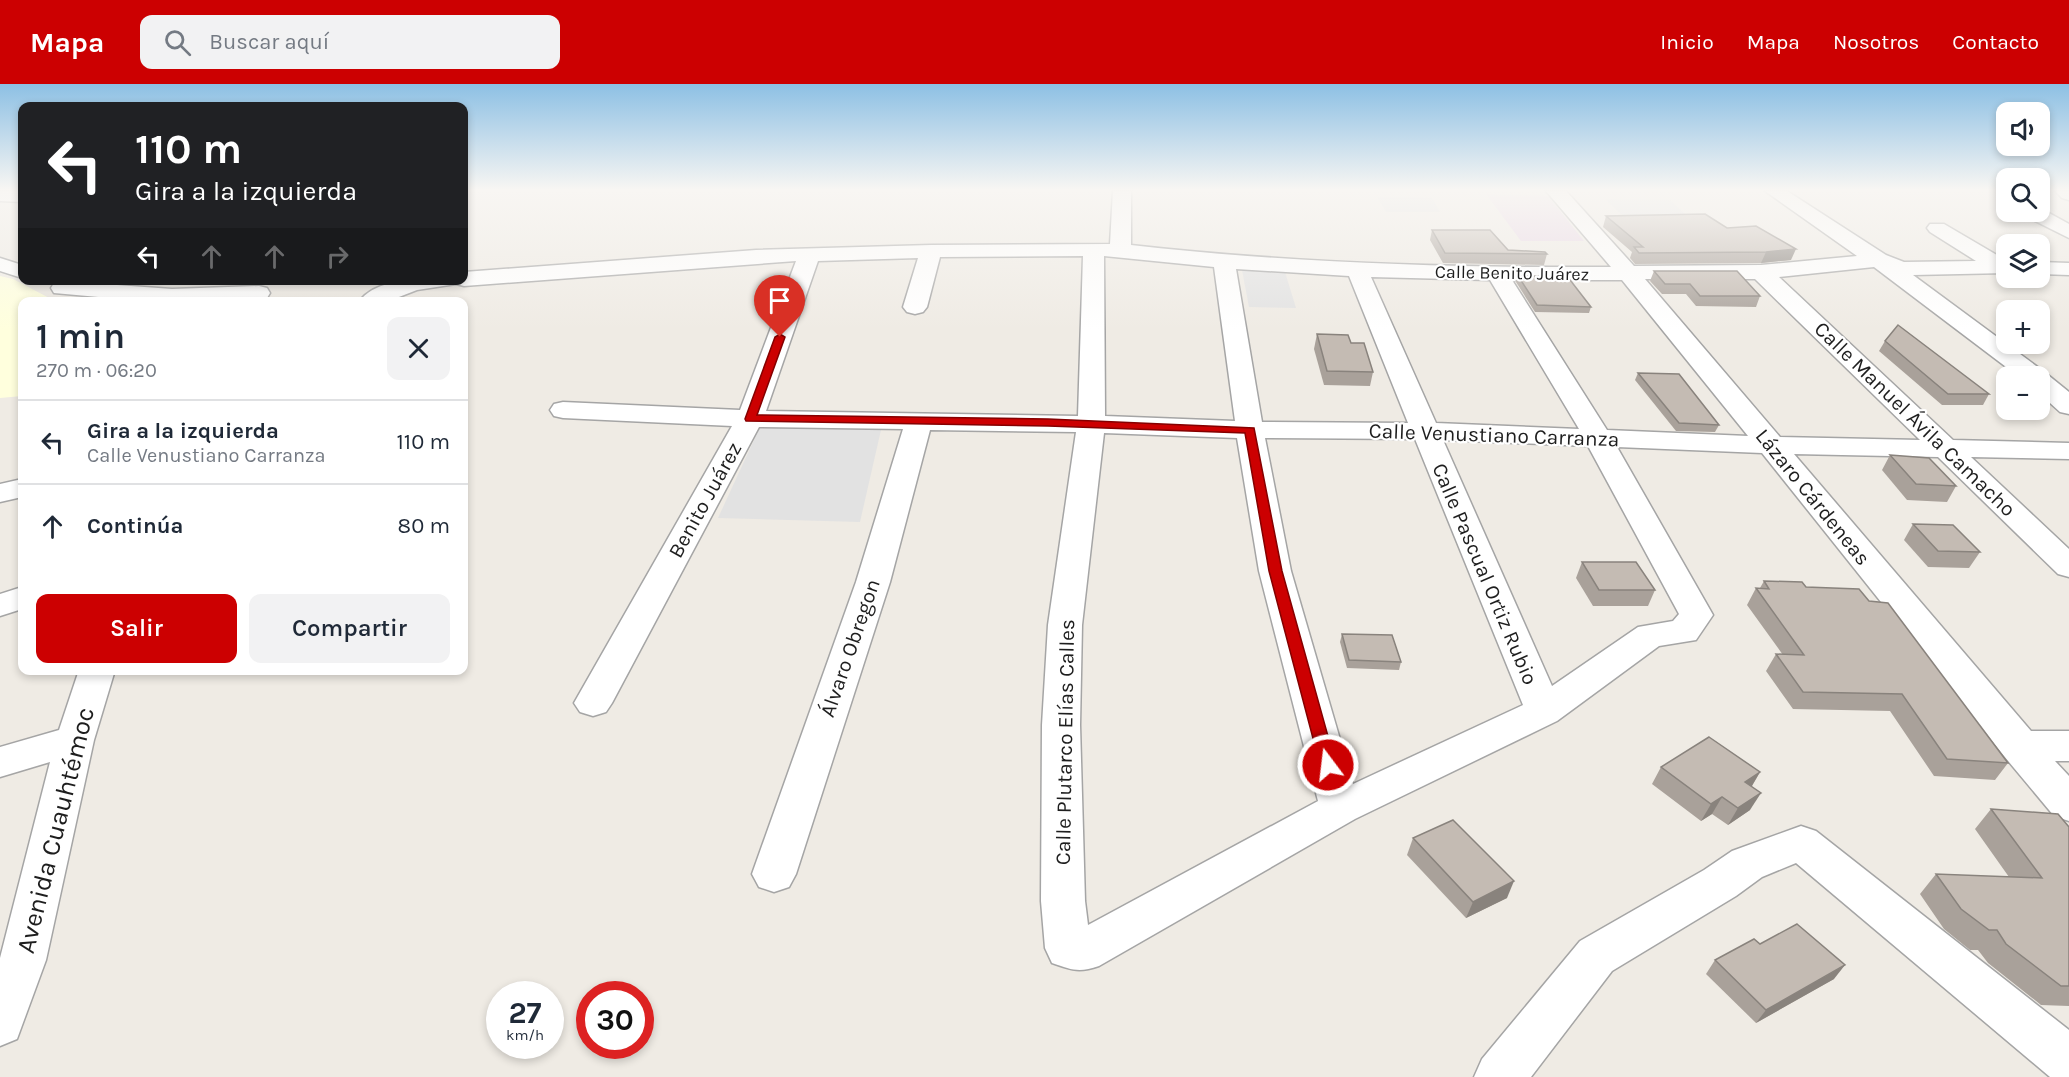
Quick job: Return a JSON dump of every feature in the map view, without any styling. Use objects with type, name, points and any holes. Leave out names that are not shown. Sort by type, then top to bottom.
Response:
[{"type":"street","name":"Calle Plutarco Elías Calles","points":[[1110,237],[1064,647],[1061,726],[1062,854],[1063,901],[1068,948],[1083,951],[1340,808]]},
{"type":"street","name":"Lázaro Cárdeneas","points":[[1596,237],[2069,805]]},
{"type":"street","points":[[1844,237],[2021,366]]},
{"type":"street","points":[[1953,237],[1996,262]]},
{"type":"street","name":"Calle Benito Juárez","points":[[468,279],[756,256],[931,251],[1107,250],[1224,262],[1357,270],[1497,274],[1630,275],[1761,272],[1878,260]]},
{"type":"street","points":[[915,307],[931,251]]},
{"type":"street","name":"Benito Juárez","points":[[592,703],[750,419],[809,255]]},
{"type":"street","points":[[1878,260],[1901,269],[1996,267]]},
{"type":"street","points":[[1224,262],[1275,571],[1340,808],[1544,711],[1650,635],[1684,632],[1696,615],[1598,438],[1497,274]]},
{"type":"street","points":[[2050,268],[2069,269]]},
{"type":"street","name":"Calle Pascual Ortiz Rubio","points":[[1357,270],[1544,711]]},
{"type":"street","name":"Calle Manuel Ávila Camacho","points":[[1761,272],[2069,567]]},
{"type":"street","points":[[55,285],[85,297]]},
{"type":"street","points":[[62,285],[172,296],[254,297],[271,285]]},
{"type":"street","points":[[379,297],[392,290],[413,285]]},
{"type":"street","points":[[2050,379],[2069,376]]},
{"type":"street","points":[[2050,390],[2069,406]]},
{"type":"street","name":"Calle Venustiano Carranza","points":[[563,410],[750,419],[919,420],[1250,430],[1424,431],[1771,445],[2069,451]]},
{"type":"street","name":"Álvaro Obregon","points":[[774,874],[873,582],[919,420]]},
{"type":"street","points":[[0,493],[18,489]]},
{"type":"street","points":[[0,605],[18,599]]},
{"type":"street","name":"Avenida Cuauhtémoc","points":[[0,1023],[12,964],[95,675]]},
{"type":"street","points":[[0,762],[75,741]]},
{"type":"street","points":[[2018,746],[2069,746]]},
{"type":"street","points":[[1500,1077],[1596,956],[1720,883],[1747,864],[1801,843],[2067,1055]]},
{"type":"shaded area","points":[[1518,237],[1581,237],[1584,241],[1521,241]]},
{"type":"shaded area","points":[[1242,270],[1285,272],[1296,308],[1249,307]]},
{"type":"shaded area","points":[[0,276],[13,279],[18,282],[18,285],[24,285],[47,297],[18,297],[18,396],[0,398]]},
{"type":"shaded area","points":[[760,427],[881,430],[860,522],[718,518]]},
{"type":"building","points":[[1436,237],[1497,237],[1508,250],[1547,254],[1445,253]]},
{"type":"building","points":[[1631,237],[1776,237],[1796,249],[1766,252],[1639,253],[1634,247],[1643,247]]},
{"type":"building","points":[[1654,271],[1737,271],[1760,296],[1700,296],[1690,284],[1665,284]]},
{"type":"building","points":[[1518,276],[1567,276],[1591,307],[1537,305]]},
{"type":"building","points":[[1898,325],[1989,394],[1948,394],[1885,341]]},
{"type":"building","points":[[1317,334],[1348,335],[1351,343],[1364,343],[1373,372],[1327,371]]},
{"type":"building","points":[[1638,373],[1679,374],[1719,425],[1679,423]]},
{"type":"building","points":[[1890,455],[1929,458],[1956,486],[1916,484]]},
{"type":"building","points":[[1913,524],[1953,525],[1980,552],[1938,551]]},
{"type":"building","points":[[1582,562],[1636,562],[1655,590],[1599,590]]},
{"type":"building","points":[[1764,581],[1802,582],[1806,587],[1859,589],[1869,601],[1888,603],[2008,763],[1947,759],[1902,694],[1803,692],[1776,654],[1804,655],[1756,588],[1769,589]]},
{"type":"building","points":[[1342,634],[1392,635],[1401,662],[1349,660]]},
{"type":"building","points":[[1709,737],[1760,772],[1745,782],[1761,793],[1738,808],[1722,797],[1711,804],[1661,767]]},
{"type":"building","points":[[1991,809],[2058,814],[2069,827],[2069,986],[2061,986],[2006,944],[1997,930],[1989,930],[1961,909],[1936,874],[2042,878]]},
{"type":"building","points":[[1453,820],[1514,881],[1473,902],[1413,838]]},
{"type":"building","points":[[1797,924],[1845,965],[1766,1010],[1715,960],[1754,939],[1760,944]]},
{"type":"route","points":[[780,337],[750,419],[919,420],[1250,430],[1275,571],[1328,765]]}]
